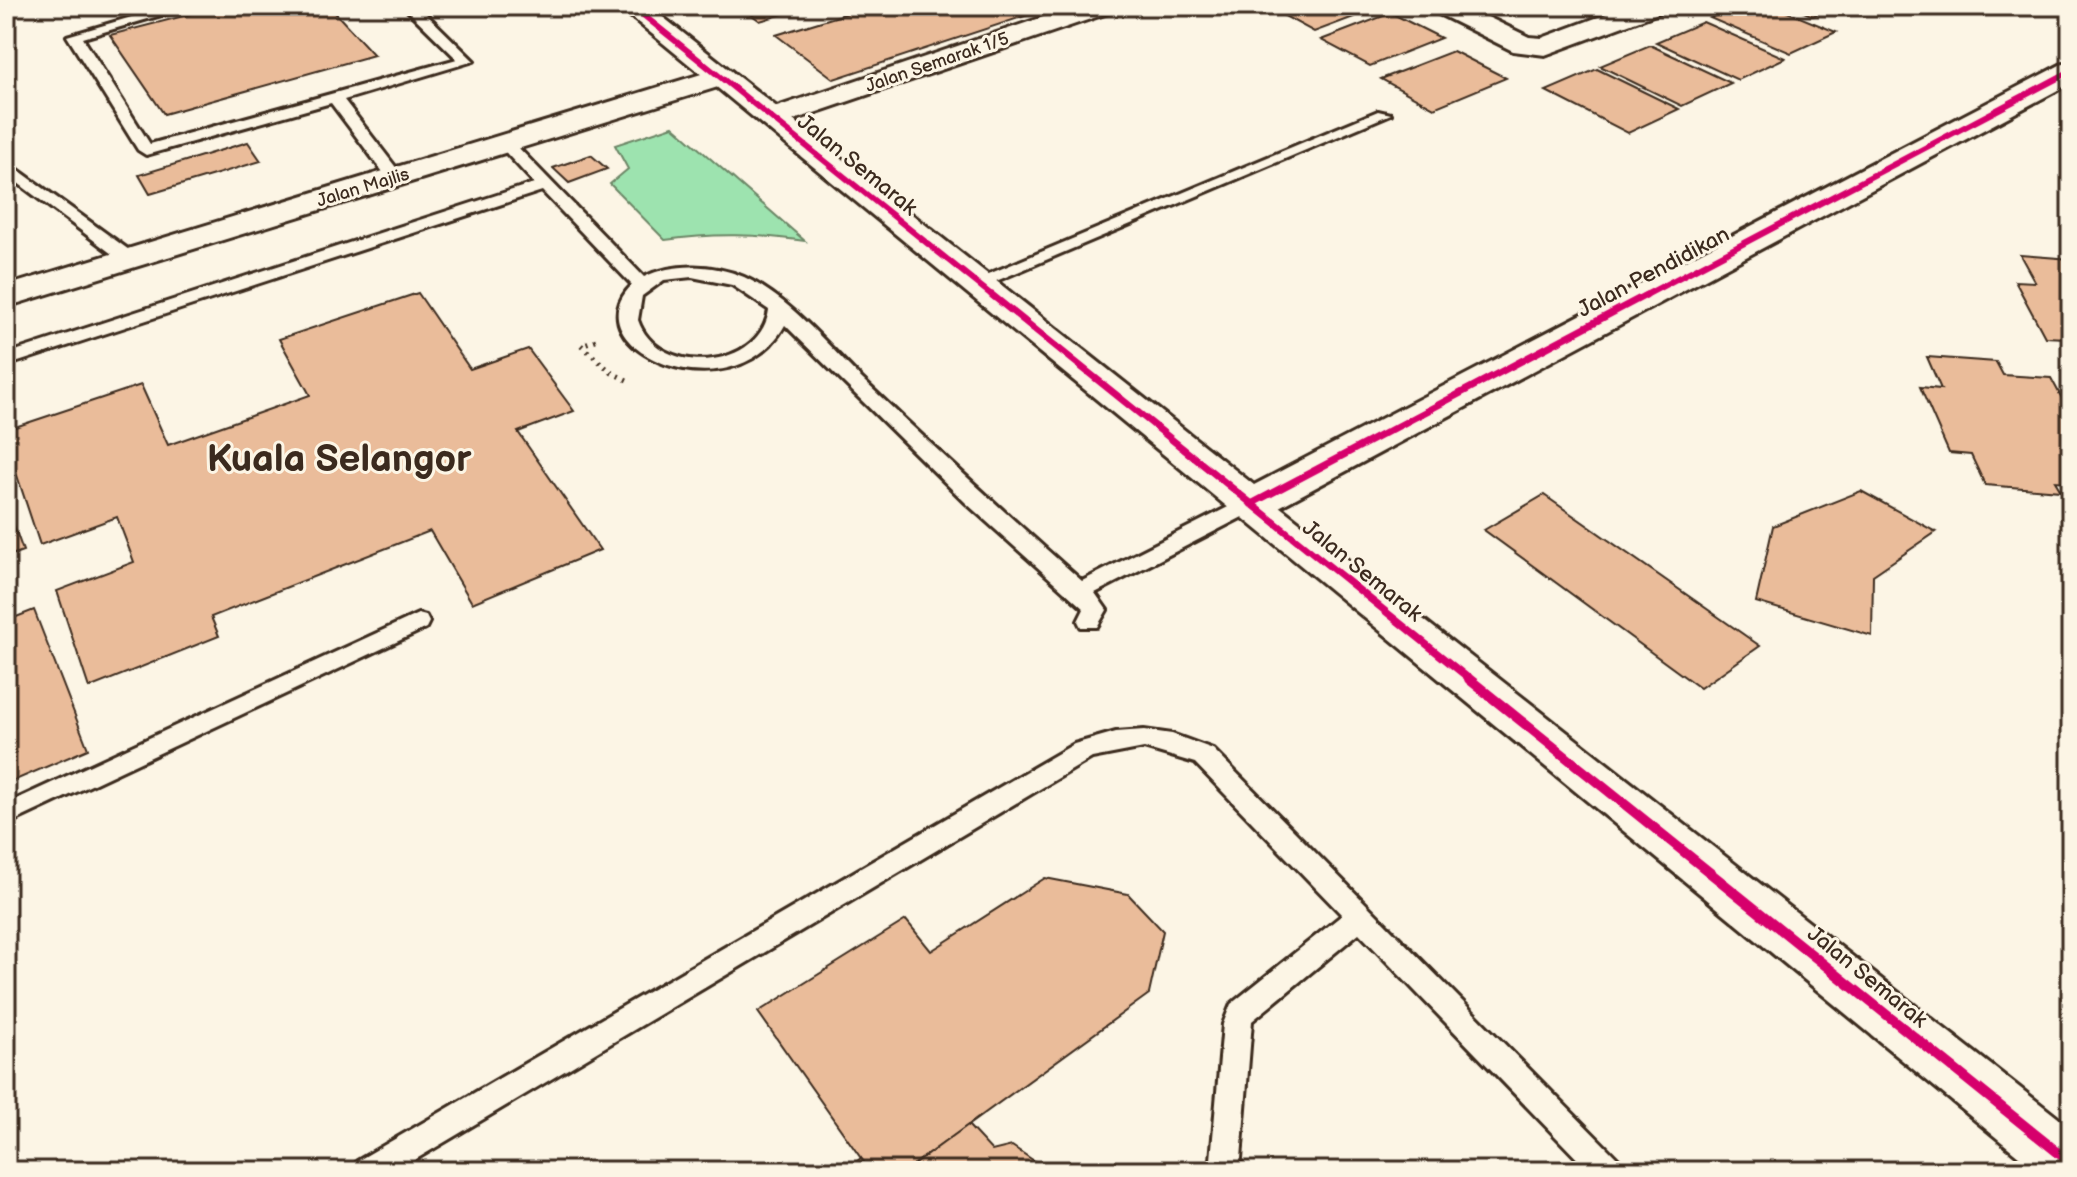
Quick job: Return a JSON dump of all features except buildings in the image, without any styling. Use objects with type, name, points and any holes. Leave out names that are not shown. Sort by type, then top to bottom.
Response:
[{"type":"street","name":"Jalan Semarak","points":[[632,6],[2071,1163]]},
{"type":"street","name":"Jalan Semarak 1/5","points":[[772,118],[1102,6]]},
{"type":"street","points":[[1444,6],[1523,45],[1545,47],[1652,6]]},
{"type":"street","name":"Jalan Pendidikan","points":[[1251,504],[2071,71]]},
{"type":"street","name":"Jalan Majlis","points":[[6,297],[721,77]]},
{"type":"lane","points":[[185,6],[74,36],[146,150],[467,61],[410,6]]},
{"type":"lane","points":[[336,99],[395,177]]},
{"type":"lane","points":[[976,283],[1383,114]]},
{"type":"lane","points":[[505,143],[641,284]]},
{"type":"lane","points":[[6,166],[130,259]]},
{"type":"lane","points":[[6,360],[545,185]]},
{"type":"lane","points":[[778,308],[779,323],[772,337],[741,357],[697,367],[667,362],[645,347],[631,329],[628,308],[641,284],[695,270],[739,282],[778,308],[960,486],[1080,591],[1096,610],[1089,621]]},
{"type":"lane","points":[[1080,591],[1251,504]]},
{"type":"lane","points":[[6,815],[418,622]]},
{"type":"lane","points":[[368,1171],[1083,751],[1118,738],[1169,741],[1204,756],[1609,1171]]},
{"type":"lane","points":[[1225,1171],[1237,1024],[1241,1013],[1360,916]]},
{"type":"green space","points":[[673,126],[805,241],[735,235],[665,240],[610,184],[628,169],[615,145]]},
{"type":"cycle path","points":[[632,6],[2071,1163]]},
{"type":"cycle path","points":[[1251,504],[2071,71]]},
{"type":"district","name":"Kuala Selangor","points":[[339,458]]}]
